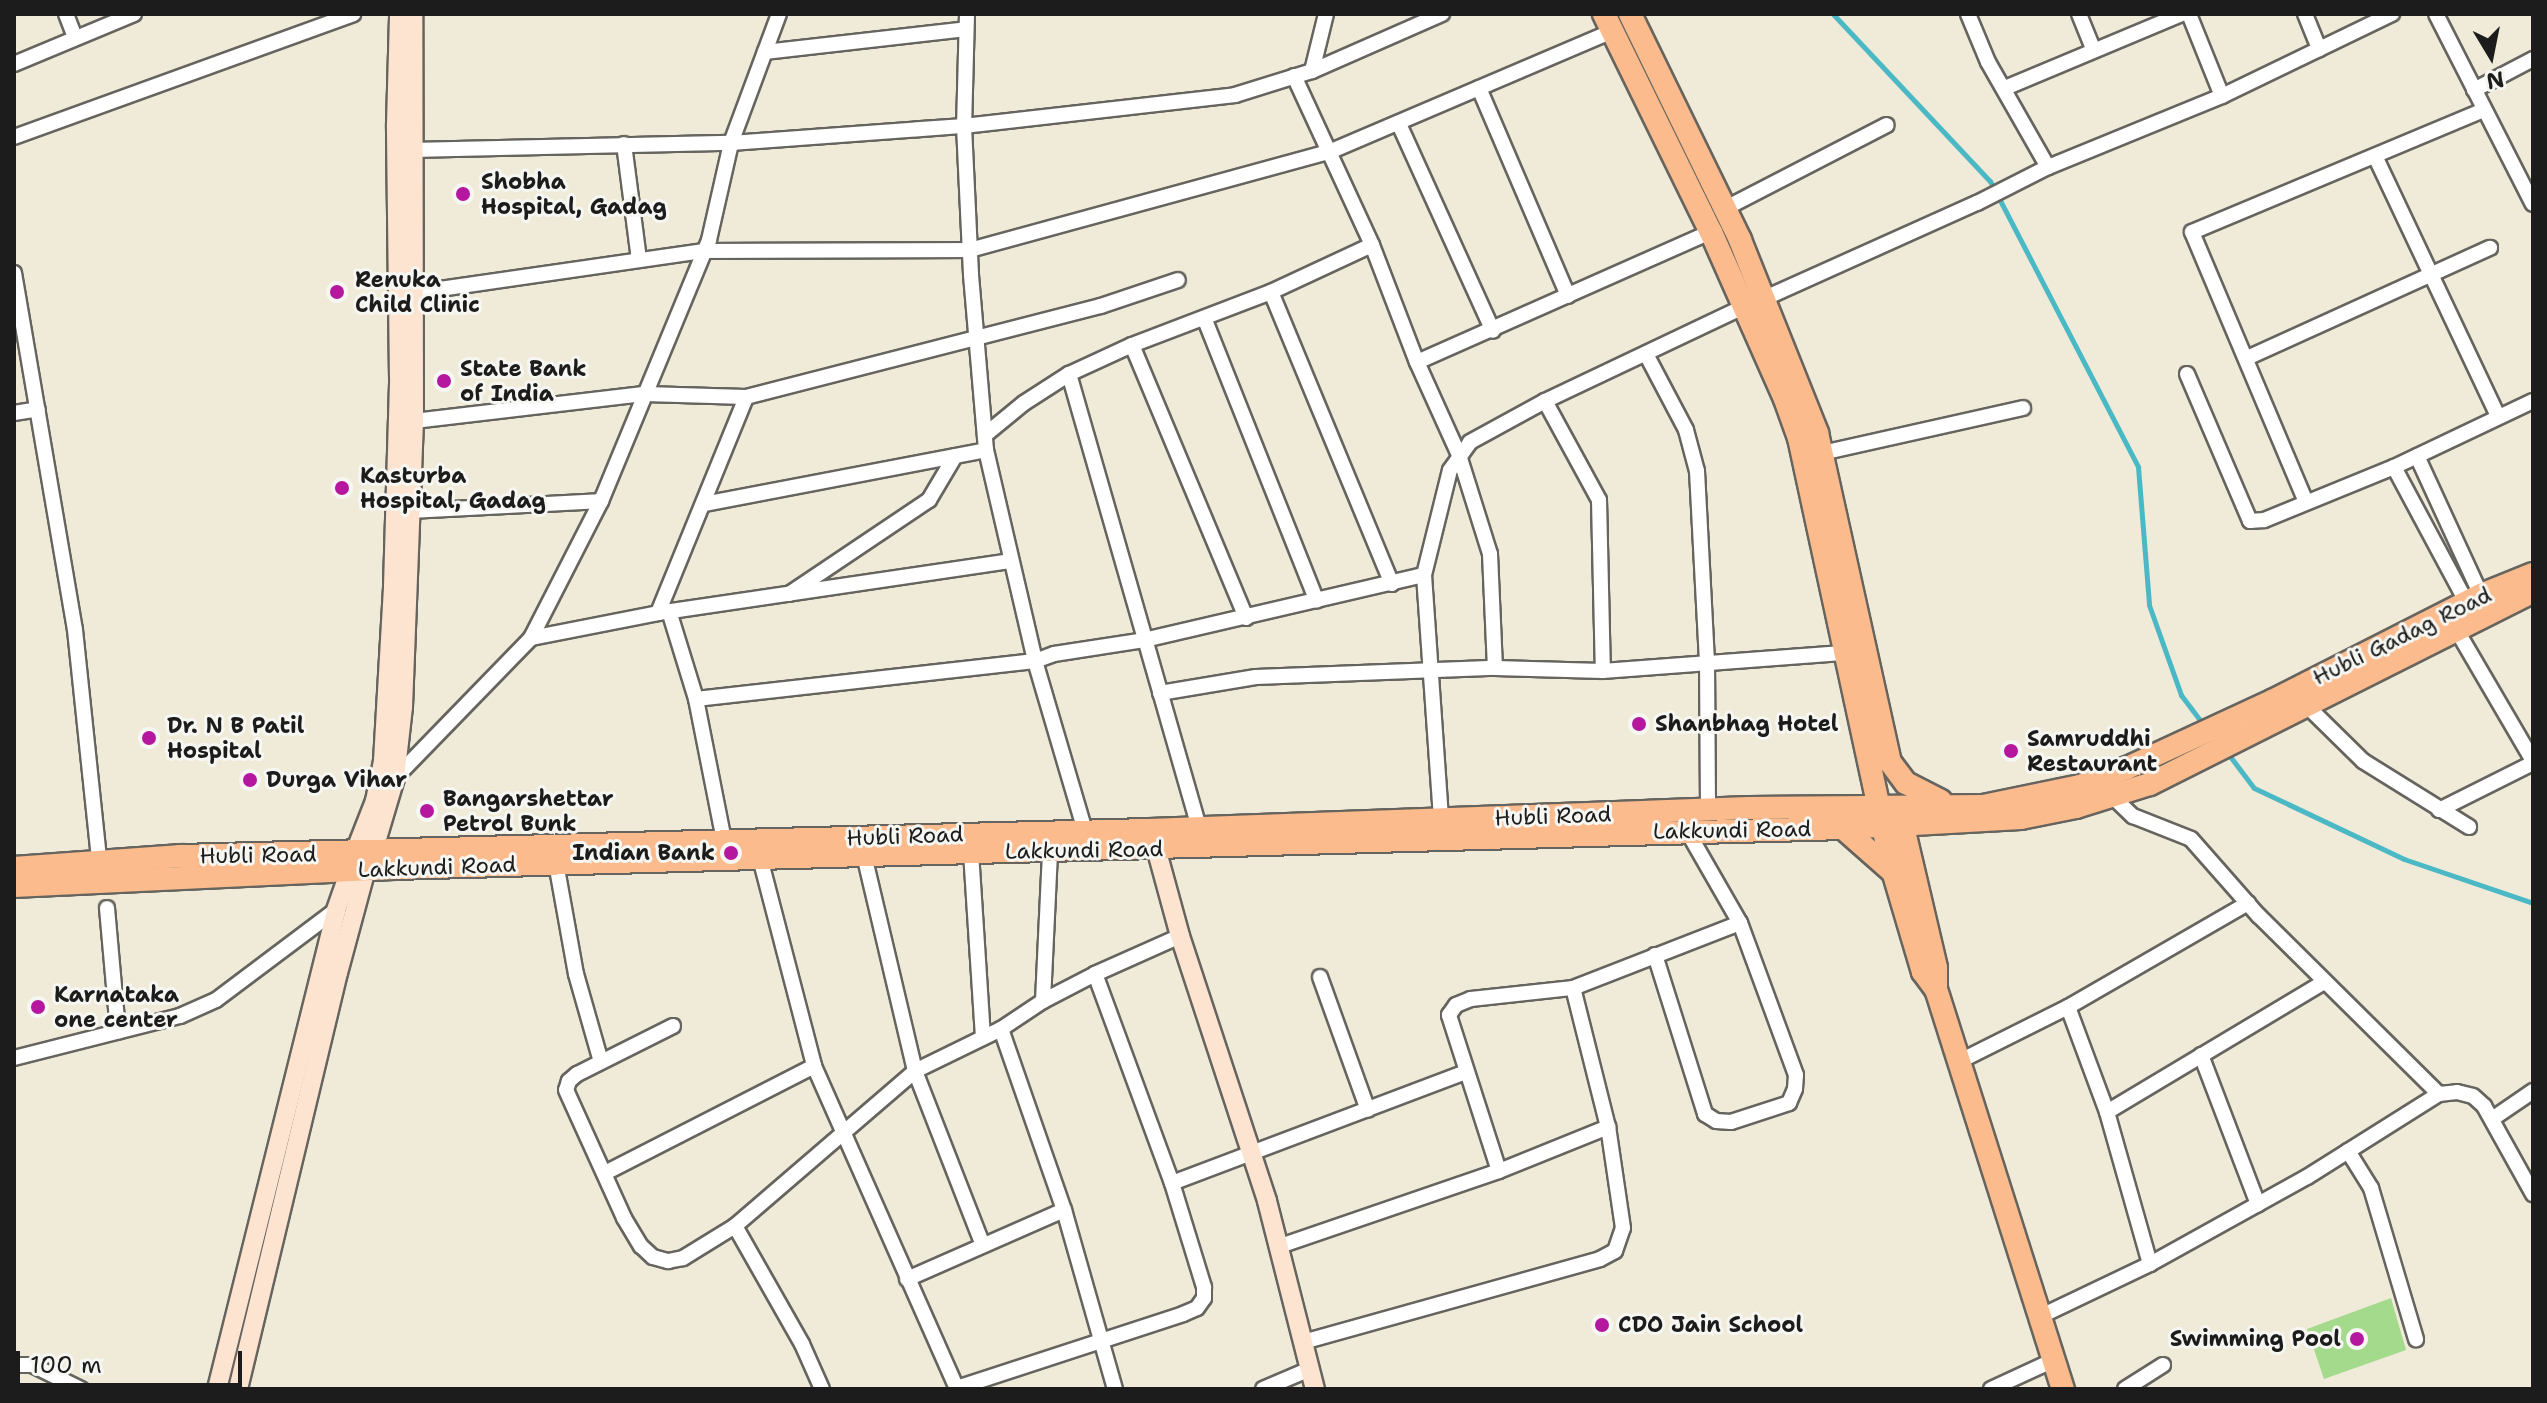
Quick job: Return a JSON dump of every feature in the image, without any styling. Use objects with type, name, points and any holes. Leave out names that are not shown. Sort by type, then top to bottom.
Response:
[{"type":"main road","points":[[238,1389],[338,973],[383,761],[393,586],[399,378],[396,124],[399,14]]},
{"type":"main road","points":[[217,1389],[336,910],[361,861],[395,778],[403,707],[412,511],[413,14]]},
{"type":"main road","points":[[1630,14],[1724,209],[1799,438],[1845,653],[1880,764],[1950,815],[2021,818],[2113,797]]},
{"type":"main road","points":[[1608,22],[1711,232],[1753,303],[1822,453],[1902,870],[1936,968],[1936,989],[1958,1062],[2063,1389]]},
{"type":"main road","name":"Hubli Gadag Road","points":[[2127,768],[2272,701],[2474,599],[2533,574]]},
{"type":"main road","name":"Hubli Gadag Road","points":[[2113,797],[2150,784],[2533,591]]},
{"type":"main road","points":[[1834,807],[1855,793],[1880,764]]},
{"type":"main road","name":"Hubli Road","points":[[14,868],[99,860],[361,861],[724,841],[1834,807],[1890,816],[1950,815],[2080,786],[2127,768]]},
{"type":"main road","points":[[1902,870],[1920,843],[1950,815]]},
{"type":"main road","name":"Lakkundi Road","points":[[14,886],[361,861],[556,863],[1843,828],[1890,816]]},
{"type":"main road","points":[[1843,828],[1902,870]]},
{"type":"main road","points":[[1156,848],[1180,936],[1280,1246],[1315,1389]]},
{"type":"street","points":[[66,14],[75,37]]},
{"type":"street","points":[[14,64],[134,14]]},
{"type":"street","points":[[14,137],[353,14]]},
{"type":"street","points":[[395,778],[531,638],[601,501],[704,251],[731,143],[779,14]]},
{"type":"street","points":[[1312,71],[1326,14]]},
{"type":"street","points":[[411,150],[731,143],[964,126],[1235,95],[1312,71],[1442,14]]},
{"type":"street","points":[[1968,14],[1988,62],[2048,167]]},
{"type":"street","points":[[2079,14],[2093,49]]},
{"type":"street","points":[[2005,88],[2182,14]]},
{"type":"street","points":[[2189,14],[2222,96]]},
{"type":"street","points":[[2305,14],[2319,49]]},
{"type":"street","points":[[1441,819],[1424,575],[1450,470],[1470,442],[1545,401],[1753,303],[1977,203],[2048,167],[2222,96],[2392,14]]},
{"type":"street","points":[[2436,14],[2533,204]]},
{"type":"street","points":[[765,52],[967,22],[964,126],[975,336],[986,443],[1035,661],[1085,831]]},
{"type":"street","points":[[412,293],[704,251],[970,250],[1329,152],[1479,88],[1608,22]]},
{"type":"street","points":[[2474,90],[2533,59]]},
{"type":"street","points":[[1294,76],[1372,245],[1417,362],[1459,455],[1490,554],[1495,668]]},
{"type":"street","points":[[1479,88],[1568,296]]},
{"type":"street","points":[[2306,502],[2192,232],[2483,110]]},
{"type":"street","points":[[1399,124],[1493,331]]},
{"type":"street","points":[[1724,209],[1887,125]]},
{"type":"street","points":[[624,144],[639,259]]},
{"type":"street","points":[[2375,156],[2498,416]]},
{"type":"street","points":[[1417,362],[1711,232]]},
{"type":"street","points":[[704,504],[955,456],[986,443],[1024,403],[1069,374],[1132,345],[1205,320],[1271,292],[1372,245]]},
{"type":"street","points":[[2247,358],[2490,248]]},
{"type":"street","points":[[14,273],[19,324],[38,409],[75,630],[99,860]]},
{"type":"street","points":[[414,421],[645,394],[746,397],[1101,306],[1178,280]]},
{"type":"street","points":[[1271,292],[1392,584]]},
{"type":"street","points":[[1205,320],[1317,601]]},
{"type":"street","points":[[1132,345],[1246,618]]},
{"type":"street","points":[[1646,354],[1692,448],[1707,662],[1708,811]]},
{"type":"street","points":[[1069,374],[1199,826]]},
{"type":"street","points":[[2187,374],[2245,518],[2257,522],[2394,467],[2533,401]]},
{"type":"street","points":[[724,841],[696,699],[663,612],[746,397]]},
{"type":"street","points":[[1545,401],[1599,500],[1603,671]]},
{"type":"street","points":[[1822,453],[2023,408]]},
{"type":"street","points":[[14,413],[38,409]]},
{"type":"street","points":[[785,596],[929,500],[955,456]]},
{"type":"street","points":[[2417,456],[2474,599]]},
{"type":"street","points":[[2394,467],[2474,599]]},
{"type":"street","points":[[412,511],[601,501]]},
{"type":"street","points":[[531,638],[663,612],[1011,561]]},
{"type":"street","points":[[696,699],[1035,661],[1054,654],[1144,640],[1246,618],[1424,575]]},
{"type":"street","points":[[2439,810],[2533,762],[2456,629]]},
{"type":"street","points":[[1160,693],[1256,677],[1495,668],[1603,671],[1845,653]]},
{"type":"street","points":[[2306,705],[2363,761],[2469,827]]},
{"type":"street","points":[[2113,797],[2133,816],[2191,839],[2324,982],[2439,1094]]},
{"type":"street","points":[[1655,955],[1705,1114],[1716,1121],[1731,1122],[1789,1103],[1795,1089],[1796,1075],[1740,923],[1687,831]]},
{"type":"street","points":[[1043,1001],[1050,850]]},
{"type":"street","points":[[971,852],[983,1038]]},
{"type":"street","points":[[864,855],[915,1071],[983,1245]]},
{"type":"street","points":[[760,858],[814,1066],[957,1389],[1197,1308],[1204,1298],[1204,1287],[1172,1183],[1095,974]]},
{"type":"street","points":[[556,863],[576,974],[601,1062]]},
{"type":"street","points":[[1958,1062],[2068,1007],[2248,903]]},
{"type":"street","points":[[107,908],[118,1032]]},
{"type":"street","points":[[14,1058],[180,1016],[216,1000],[336,910]]},
{"type":"street","points":[[1499,1171],[1449,1015],[1456,1005],[1471,999],[1573,988],[1740,923]]},
{"type":"street","points":[[673,1026],[577,1074],[569,1081],[566,1090],[624,1218],[653,1257],[668,1261],[683,1258],[735,1226],[915,1071],[1001,1029],[1043,1001],[1095,974],[1180,936]]},
{"type":"street","points":[[1320,977],[1368,1110]]},
{"type":"street","points":[[2107,1112],[2324,982]]},
{"type":"street","points":[[1303,1342],[1600,1259],[1615,1251],[1623,1228],[1608,1127],[1573,988]]},
{"type":"street","points":[[2068,1007],[2107,1112],[2150,1264]]},
{"type":"street","points":[[1001,1029],[1064,1210],[1115,1389]]},
{"type":"street","points":[[2201,1055],[2258,1204]]},
{"type":"street","points":[[605,1173],[814,1066]]},
{"type":"street","points":[[1172,1183],[1466,1072]]},
{"type":"street","points":[[2492,1119],[2533,1091]]},
{"type":"street","points":[[2039,1317],[2150,1264],[2258,1204],[2439,1094],[2457,1092],[2473,1096],[2492,1119],[2531,1187]]},
{"type":"street","points":[[1280,1246],[1499,1171],[1608,1127]]},
{"type":"street","points":[[2348,1151],[2371,1188],[2416,1339]]},
{"type":"street","points":[[907,1279],[1064,1210]]},
{"type":"street","points":[[735,1226],[802,1344],[822,1389]]},
{"type":"street","points":[[1991,1389],[2054,1360]]},
{"type":"street","points":[[14,1365],[32,1365],[81,1389]]},
{"type":"street","points":[[2125,1389],[2163,1365]]},
{"type":"street","points":[[1263,1389],[1310,1369]]},
{"type":"green space","name":"Swimming Pool","points":[[2391,1298],[2406,1350],[2324,1379],[2307,1329]]},
{"type":"waterway","points":[[1833,14],[1990,181],[2138,467],[2149,605],[2181,695],[2204,725]]},
{"type":"waterway","points":[[2226,751],[2254,788],[2404,859],[2533,903]]},
{"type":"place","name":"Shobha Hospital, Gadag","points":[[463,194]]},
{"type":"place","name":"Renuka Child Clinic","points":[[337,292]]},
{"type":"place","name":"State Bank of India","points":[[444,381]]},
{"type":"place","name":"Kasturba Hospital, Gadag","points":[[342,488]]},
{"type":"place","name":"Shanbhag Hotel","points":[[1639,724]]},
{"type":"place","name":"Dr. N B Patil Hospital","points":[[149,738]]},
{"type":"place","name":"Samruddhi Restaurant","points":[[2011,751]]},
{"type":"place","name":"Durga Vihar","points":[[250,780]]},
{"type":"place","name":"Bangarshettar Petrol Bunk","points":[[427,811]]},
{"type":"place","name":"Indian Bank","points":[[731,853]]},
{"type":"place","name":"Karnataka one center","points":[[38,1007]]},
{"type":"place","name":"CDO Jain School","points":[[1602,1325]]},
{"type":"place","name":"Swimming Pool","points":[[2357,1339]]}]
